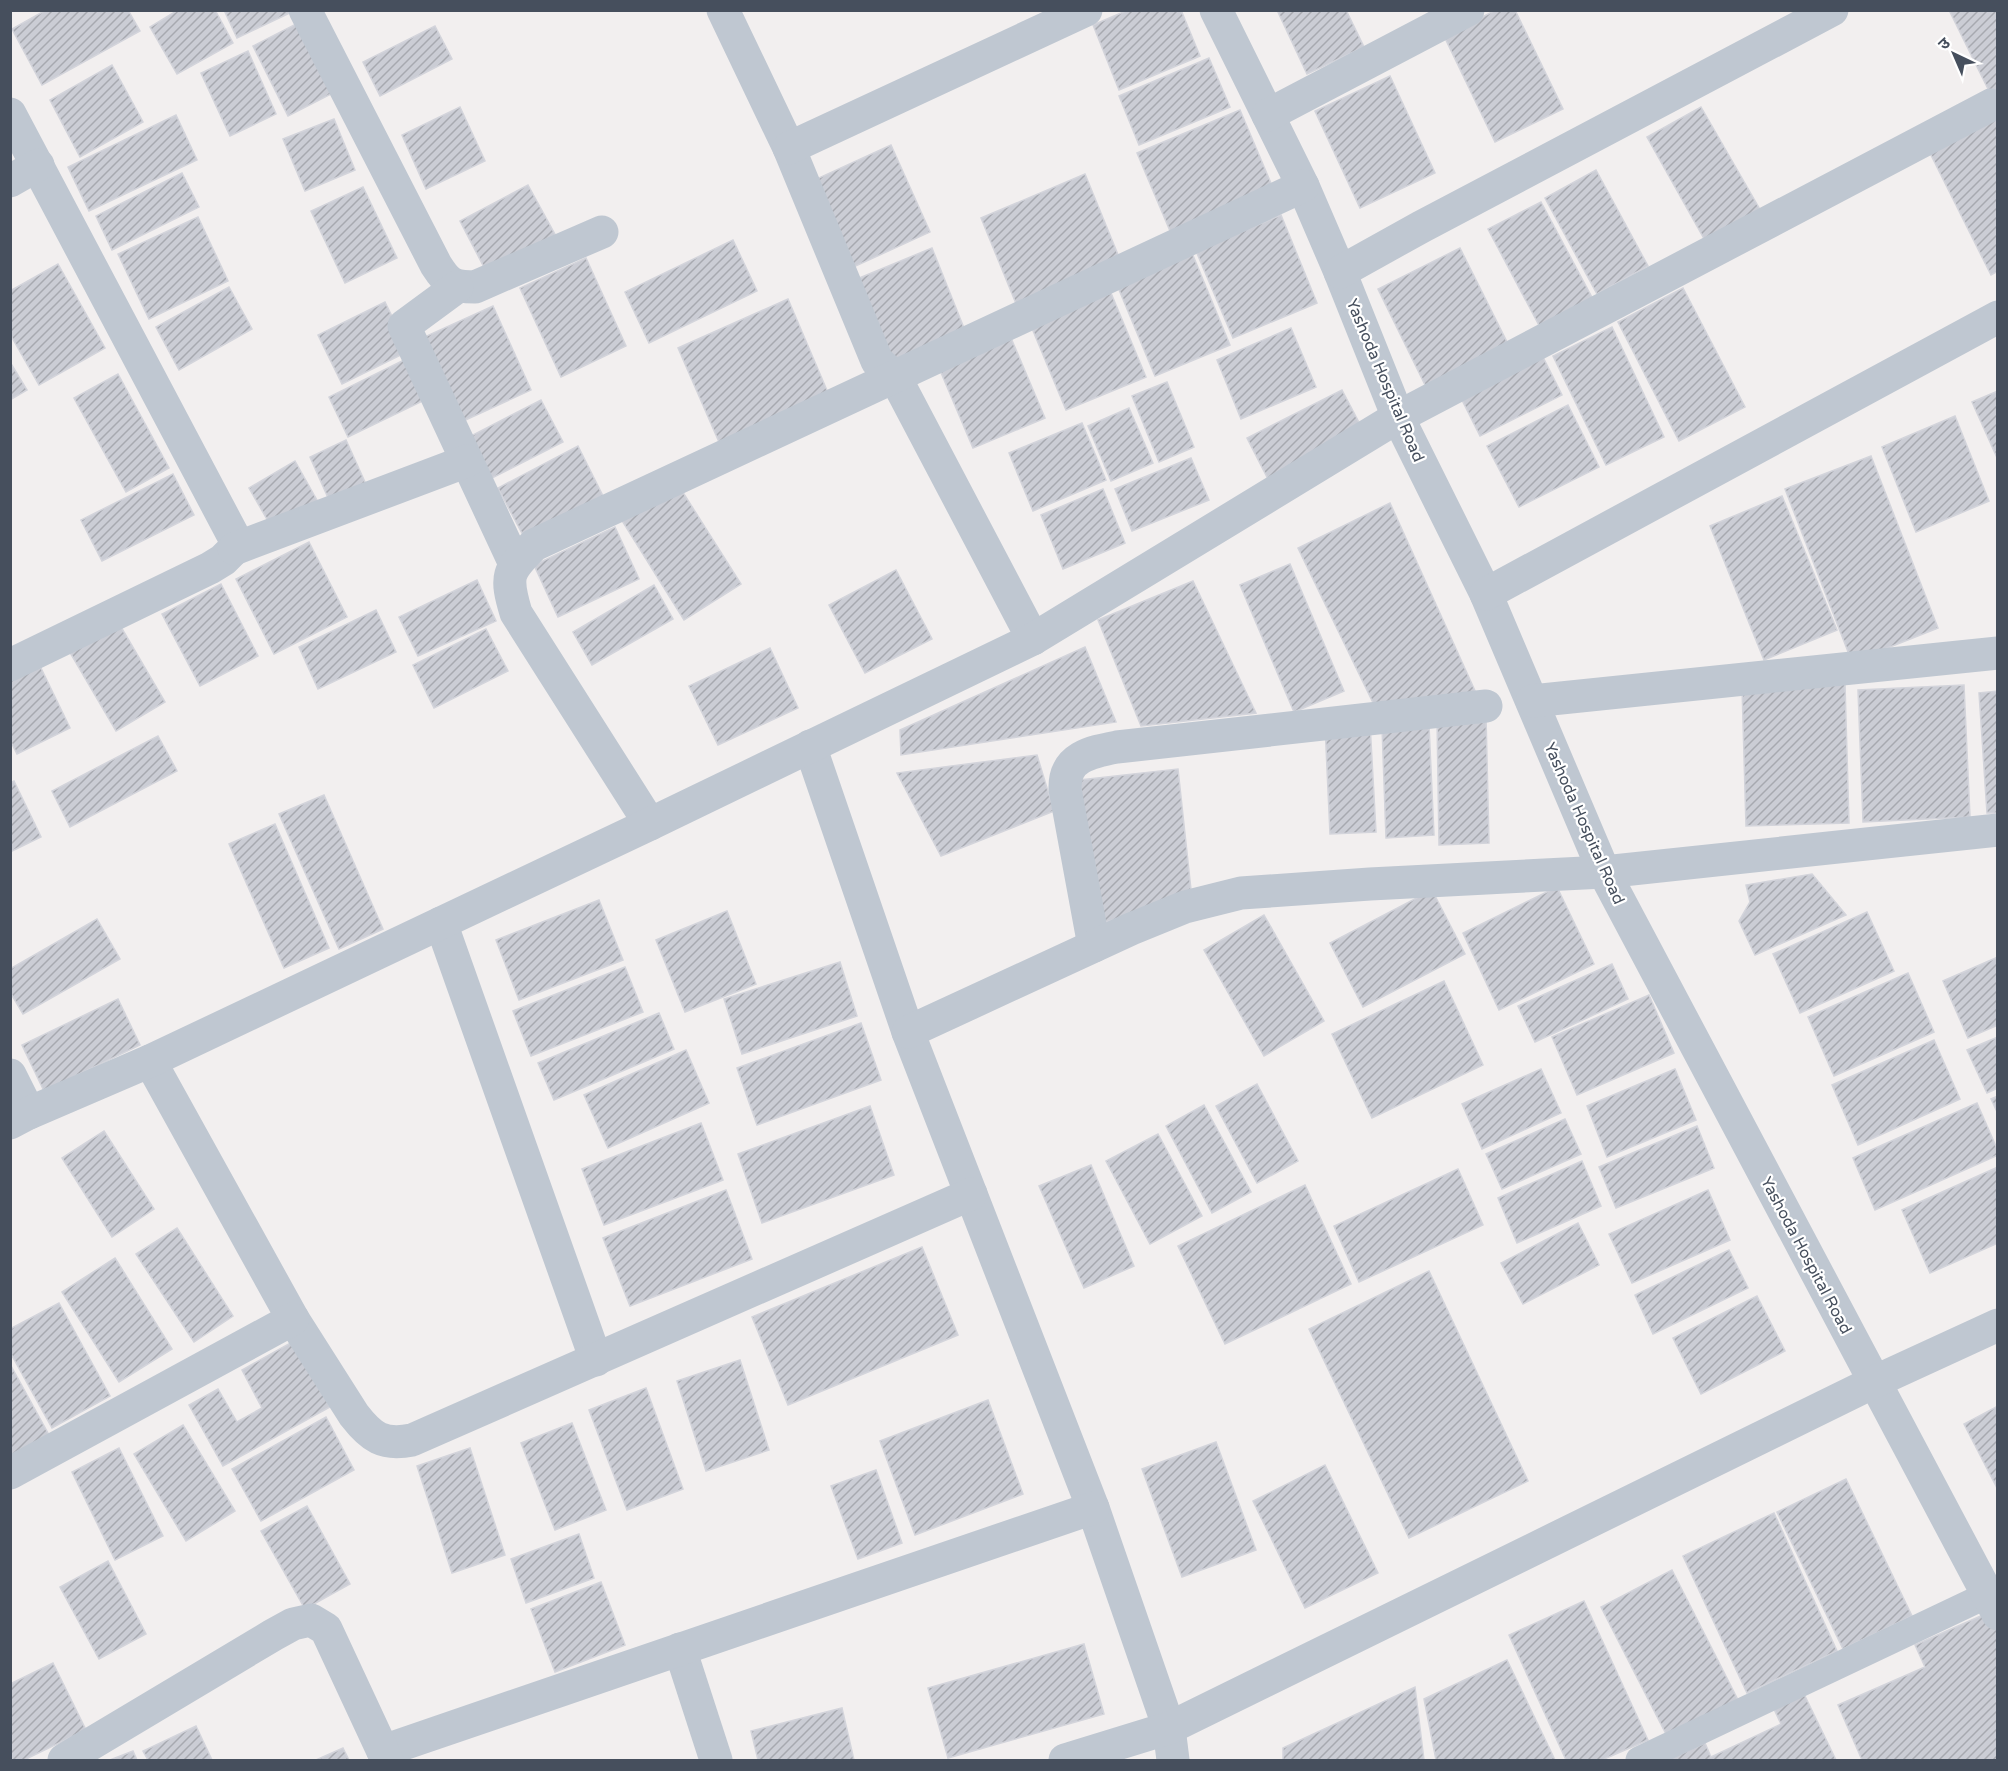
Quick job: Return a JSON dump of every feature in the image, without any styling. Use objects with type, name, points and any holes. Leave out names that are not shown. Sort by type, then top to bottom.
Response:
[{"type":"street","points":[[305,10],[436,265],[444,277],[457,287]]},
{"type":"street","points":[[723,10],[789,148],[877,361],[895,377],[1033,639]]},
{"type":"street","points":[[789,148],[1086,10]]},
{"type":"street","name":"Yashoda Hospital Road","points":[[1216,10],[1302,186],[1340,272],[1398,417],[1486,594],[1604,872],[1874,1382],[1994,1600]]},
{"type":"street","points":[[1268,115],[1468,10]]},
{"type":"street","points":[[1340,272],[1832,10]]},
{"type":"street","points":[[10,1075],[20,1118],[150,1061],[650,825],[1033,639],[1398,417],[1991,105]]},
{"type":"street","points":[[10,114],[24,173],[229,526],[235,539],[234,549]]},
{"type":"street","points":[[650,825],[516,613],[508,586],[514,564],[534,545],[1302,186]]},
{"type":"street","points":[[514,564],[404,326],[457,287],[475,287],[602,232]]},
{"type":"street","points":[[1486,594],[1998,317]]},
{"type":"street","points":[[10,665],[210,567],[223,560],[234,549],[467,461]]},
{"type":"street","points":[[1532,701],[1998,653]]},
{"type":"street","points":[[1094,946],[1065,789],[1064,777],[1069,766],[1078,759],[1095,751],[1117,747],[1486,706]]},
{"type":"street","points":[[810,746],[908,1032],[1093,1508],[1169,1728],[1173,1761]]},
{"type":"street","points":[[908,1032],[1094,946],[1185,907],[1241,893],[1604,872],[1998,830]]},
{"type":"street","points":[[441,922],[596,1360]]},
{"type":"street","points":[[150,1061],[293,1319],[363,1427],[380,1440],[395,1444],[412,1440],[971,1194]]},
{"type":"street","points":[[10,1473],[293,1319]]},
{"type":"street","points":[[1065,1761],[1169,1728],[1874,1382],[1998,1325]]},
{"type":"street","points":[[64,1761],[293,1624],[311,1620],[326,1629],[385,1756],[680,1649],[1093,1508]]},
{"type":"street","points":[[680,1649],[716,1761]]},
{"type":"lane","points":[[1640,1761],[1994,1600]]},
{"type":"building","points":[[46,10],[128,10],[140,31],[42,85],[12,29]]},
{"type":"building","points":[[178,10],[215,10],[233,43],[177,74],[150,27]]},
{"type":"building","points":[[224,10],[294,10],[294,11],[237,38]]},
{"type":"building","points":[[1128,10],[1181,10],[1200,56],[1119,90],[1093,25]]},
{"type":"building","points":[[1277,10],[1346,10],[1364,47],[1307,74]]},
{"type":"building","points":[[1496,10],[1515,10],[1563,109],[1495,142],[1444,36]]},
{"type":"building","points":[[1949,10],[1998,10],[1998,94],[1992,97]]},
{"type":"building","points":[[300,22],[335,92],[288,116],[253,46]]},
{"type":"building","points":[[435,26],[452,59],[380,96],[363,62]]},
{"type":"building","points":[[248,51],[276,114],[230,136],[201,73]]},
{"type":"building","points":[[1209,58],[1230,107],[1139,145],[1119,96]]},
{"type":"building","points":[[112,65],[143,122],[80,157],[50,100]]},
{"type":"building","points":[[1390,76],[1435,173],[1360,208],[1315,111]]},
{"type":"building","points":[[460,107],[485,161],[426,189],[402,135]]},
{"type":"building","points":[[1701,107],[1762,213],[1707,244],[1647,137]]},
{"type":"building","points":[[1240,110],[1276,195],[1173,238],[1137,153]]},
{"type":"building","points":[[176,115],[197,160],[89,211],[68,167]]},
{"type":"building","points":[[1995,118],[1998,123],[1998,271],[1991,275],[1929,151]]},
{"type":"building","points":[[334,119],[355,170],[305,191],[283,139]]},
{"type":"building","points":[[891,145],[930,232],[849,269],[810,182]]},
{"type":"building","points":[[1596,170],[1648,266],[1597,294],[1545,198]]},
{"type":"building","points":[[182,173],[199,207],[112,250],[96,216]]},
{"type":"building","points":[[1085,174],[1121,262],[1017,306],[981,218]]},
{"type":"building","points":[[528,185],[557,238],[488,275],[460,221]]},
{"type":"building","points":[[363,187],[397,258],[345,283],[311,211]]},
{"type":"building","points":[[1541,202],[1595,303],[1542,331],[1488,229]]},
{"type":"building","points":[[1281,215],[1317,303],[1233,338],[1196,251]]},
{"type":"building","points":[[198,217],[228,281],[149,319],[118,254]]},
{"type":"building","points":[[733,240],[757,291],[649,343],[625,292]]},
{"type":"building","points":[[932,248],[966,333],[891,363],[857,279]]},
{"type":"building","points":[[1460,248],[1513,354],[1430,395],[1378,289]]},
{"type":"building","points":[[1192,253],[1230,345],[1155,376],[1117,285]]},
{"type":"building","points":[[586,258],[626,346],[561,377],[520,288]]},
{"type":"building","points":[[58,264],[105,348],[39,385],[10,334],[10,291]]},
{"type":"building","points":[[229,287],[252,329],[179,370],[156,327]]},
{"type":"building","points":[[1683,288],[1745,407],[1679,441],[1618,322]]},
{"type":"building","points":[[1111,293],[1146,377],[1066,410],[1031,326]]},
{"type":"building","points":[[788,299],[829,395],[719,442],[678,348]]},
{"type":"building","points":[[385,302],[409,351],[342,384],[318,335]]},
{"type":"building","points":[[493,306],[531,390],[459,423],[420,339]]},
{"type":"building","points":[[1612,327],[1664,437],[1606,465],[1553,356]]},
{"type":"building","points":[[1291,328],[1316,387],[1241,419],[1217,360]]},
{"type":"building","points":[[1011,338],[1045,418],[973,448],[939,368]]},
{"type":"building","points":[[1542,355],[1562,395],[1480,436],[1460,396]]},
{"type":"building","points":[[412,356],[431,397],[348,437],[329,397]]},
{"type":"building","points":[[10,362],[27,390],[10,400]]},
{"type":"building","points":[[118,374],[169,468],[126,492],[74,398]]},
{"type":"building","points":[[1167,382],[1194,447],[1159,462],[1132,396]]},
{"type":"building","points":[[1342,390],[1364,432],[1269,481],[1247,438]]},
{"type":"building","points":[[1998,391],[1998,460],[1972,402]]},
{"type":"building","points":[[541,400],[563,442],[490,479],[469,437]]},
{"type":"building","points":[[1568,405],[1599,467],[1519,507],[1487,446]]},
{"type":"building","points":[[1129,408],[1153,463],[1111,481],[1088,426]]},
{"type":"building","points":[[1955,416],[1989,501],[1916,532],[1882,447]]},
{"type":"building","points":[[1082,423],[1106,480],[1033,511],[1009,453]]},
{"type":"building","points":[[346,440],[370,493],[333,509],[310,457]]},
{"type":"building","points":[[578,446],[603,496],[524,537],[498,488]]},
{"type":"building","points":[[1871,456],[1938,628],[1852,662],[1785,489]]},
{"type":"building","points":[[1191,458],[1209,500],[1132,531],[1115,489]]},
{"type":"building","points":[[295,461],[318,502],[272,528],[249,488]]},
{"type":"building","points":[[173,474],[194,515],[102,561],[81,520]]},
{"type":"building","points":[[677,483],[741,584],[684,620],[621,519]]},
{"type":"building","points":[[1103,489],[1125,543],[1063,569],[1041,515]]},
{"type":"building","points":[[1782,496],[1837,630],[1764,660],[1710,526]]},
{"type":"building","points":[[1390,503],[1481,704],[1378,713],[1298,548]]},
{"type":"building","points":[[615,527],[639,579],[558,617],[534,565]]},
{"type":"building","points":[[309,542],[347,617],[274,654],[236,579]]},
{"type":"building","points":[[1290,564],[1344,691],[1294,712],[1240,585]]},
{"type":"building","points":[[896,570],[932,639],[865,673],[829,605]]},
{"type":"building","points":[[477,580],[496,621],[418,656],[399,617]]},
{"type":"building","points":[[1193,581],[1256,713],[1141,726],[1098,620]]},
{"type":"building","points":[[221,584],[258,656],[200,686],[162,614]]},
{"type":"building","points":[[654,585],[673,619],[592,665],[573,632]]},
{"type":"building","points":[[376,610],[396,652],[318,689],[299,647]]},
{"type":"building","points":[[114,615],[165,702],[116,731],[65,644]]},
{"type":"building","points":[[486,629],[508,671],[434,708],[413,665]]},
{"type":"building","points":[[1085,647],[1116,722],[901,755],[900,730]]},
{"type":"building","points":[[770,648],[798,708],[718,745],[689,686]]},
{"type":"building","points":[[40,666],[70,728],[17,754],[10,740],[10,680]]},
{"type":"building","points":[[1845,684],[1849,823],[1746,826],[1742,687]]},
{"type":"building","points":[[1964,685],[1970,817],[1863,822],[1858,690]]},
{"type":"building","points":[[1998,691],[1998,813],[1987,813],[1979,693]]},
{"type":"building","points":[[1486,716],[1489,843],[1439,845],[1437,718]]},
{"type":"building","points":[[1370,723],[1376,832],[1330,834],[1325,725]]},
{"type":"building","points":[[1429,725],[1434,835],[1386,838],[1382,727]]},
{"type":"building","points":[[158,736],[177,771],[70,827],[52,791]]},
{"type":"building","points":[[1037,755],[1054,811],[941,856],[897,773]]},
{"type":"building","points":[[1178,769],[1192,899],[1102,923],[1071,781]]},
{"type":"building","points":[[14,781],[41,837],[10,852],[10,783]]},
{"type":"building","points":[[324,795],[383,929],[339,949],[279,814]]},
{"type":"building","points":[[275,824],[329,948],[284,968],[229,844]]},
{"type":"building","points":[[1812,874],[1846,915],[1755,955],[1739,921],[1750,902],[1746,885]]},
{"type":"building","points":[[1557,887],[1594,964],[1499,1010],[1463,933]]},
{"type":"building","points":[[1432,890],[1465,954],[1363,1007],[1330,943]]},
{"type":"building","points":[[599,900],[623,960],[519,1000],[496,940]]},
{"type":"building","points":[[727,911],[756,984],[685,1012],[656,940]]},
{"type":"building","points":[[1867,912],[1894,971],[1800,1013],[1773,954]]},
{"type":"building","points":[[1264,915],[1324,1021],[1264,1056],[1204,950]]},
{"type":"building","points":[[97,919],[120,959],[23,1014],[10,992],[10,969]]},
{"type":"building","points":[[1998,957],[1998,1025],[1968,1038],[1943,981]]},
{"type":"building","points":[[840,962],[857,1016],[742,1054],[724,999]]},
{"type":"building","points":[[1612,964],[1628,999],[1535,1042],[1518,1006]]},
{"type":"building","points":[[625,967],[643,1012],[531,1056],[513,1011]]},
{"type":"building","points":[[1908,973],[1934,1032],[1834,1076],[1808,1017]]},
{"type":"building","points":[[1444,981],[1483,1065],[1372,1118],[1332,1034]]},
{"type":"building","points":[[1649,995],[1674,1053],[1577,1095],[1552,1037]]},
{"type":"building","points":[[118,999],[140,1045],[44,1091],[22,1045]]},
{"type":"building","points":[[659,1013],[674,1049],[554,1100],[538,1063]]},
{"type":"building","points":[[861,1023],[881,1080],[757,1125],[737,1068]]},
{"type":"building","points":[[1998,1037],[1998,1088],[1987,1093],[1967,1050]]},
{"type":"building","points":[[1934,1040],[1960,1099],[1858,1145],[1832,1085]]},
{"type":"building","points":[[686,1050],[709,1103],[608,1148],[584,1095]]},
{"type":"building","points":[[1541,1069],[1561,1113],[1482,1149],[1462,1104]]},
{"type":"building","points":[[1675,1069],[1696,1120],[1607,1157],[1587,1106]]},
{"type":"building","points":[[1257,1084],[1298,1161],[1257,1183],[1216,1106]]},
{"type":"building","points":[[1998,1096],[1998,1114],[1991,1099]]},
{"type":"building","points":[[1977,1103],[1998,1155],[1875,1210],[1853,1158]]},
{"type":"building","points":[[1204,1105],[1251,1192],[1212,1213],[1166,1126]]},
{"type":"building","points":[[870,1106],[894,1175],[762,1223],[738,1154]]},
{"type":"building","points":[[1565,1119],[1581,1154],[1502,1189],[1486,1154]]},
{"type":"building","points":[[701,1123],[723,1180],[604,1225],[582,1169]]},
{"type":"building","points":[[1697,1126],[1714,1168],[1616,1208],[1599,1167]]},
{"type":"building","points":[[104,1131],[154,1209],[112,1237],[62,1158]]},
{"type":"building","points":[[1158,1134],[1202,1216],[1150,1244],[1106,1161]]},
{"type":"building","points":[[1582,1161],[1601,1206],[1517,1243],[1498,1198]]},
{"type":"building","points":[[1091,1165],[1134,1266],[1084,1288],[1039,1186]]},
{"type":"building","points":[[1998,1167],[1998,1243],[1930,1273],[1902,1210]]},
{"type":"building","points":[[1458,1169],[1483,1225],[1359,1282],[1334,1226]]},
{"type":"building","points":[[1305,1185],[1351,1284],[1225,1344],[1178,1246]]},
{"type":"building","points":[[726,1190],[752,1259],[630,1306],[603,1238]]},
{"type":"building","points":[[1708,1190],[1730,1240],[1632,1283],[1609,1234]]},
{"type":"building","points":[[1578,1223],[1599,1265],[1523,1304],[1501,1263]]},
{"type":"building","points":[[177,1228],[233,1316],[194,1342],[136,1254]]},
{"type":"building","points":[[922,1247],[958,1335],[788,1405],[752,1317]]},
{"type":"building","points":[[1729,1250],[1748,1288],[1653,1334],[1635,1295]]},
{"type":"building","points":[[115,1258],[172,1349],[119,1382],[62,1292]]},
{"type":"building","points":[[1429,1271],[1528,1481],[1409,1538],[1309,1329]]},
{"type":"building","points":[[1757,1296],[1785,1351],[1701,1394],[1673,1338]]},
{"type":"building","points":[[59,1303],[110,1396],[52,1428],[10,1352],[10,1329]]},
{"type":"building","points":[[294,1341],[330,1407],[223,1466],[189,1405],[218,1389],[237,1422],[262,1408],[242,1370]]},
{"type":"building","points":[[740,1360],[769,1450],[706,1471],[677,1381]]},
{"type":"building","points":[[10,1364],[49,1435],[10,1456]]},
{"type":"building","points":[[646,1388],[683,1489],[627,1510],[589,1410]]},
{"type":"building","points":[[988,1400],[1023,1494],[915,1535],[880,1441]]},
{"type":"building","points":[[1998,1406],[1998,1490],[1964,1424]]},
{"type":"building","points":[[326,1417],[354,1470],[261,1521],[232,1469]]},
{"type":"building","points":[[572,1423],[606,1510],[555,1530],[521,1443]]},
{"type":"building","points":[[183,1425],[235,1511],[186,1541],[134,1454]]},
{"type":"building","points":[[1216,1442],[1256,1550],[1182,1577],[1142,1469]]},
{"type":"building","points":[[119,1448],[163,1536],[115,1560],[72,1472]]},
{"type":"building","points":[[470,1448],[505,1555],[452,1573],[417,1466]]},
{"type":"building","points":[[1325,1465],[1378,1573],[1305,1608],[1253,1501]]},
{"type":"building","points":[[876,1470],[902,1543],[858,1559],[831,1486]]},
{"type":"building","points":[[1846,1479],[1912,1616],[1843,1649],[1777,1512]]},
{"type":"building","points":[[307,1506],[350,1584],[305,1609],[261,1531]]},
{"type":"building","points":[[1774,1513],[1837,1651],[1747,1693],[1683,1556]]},
{"type":"building","points":[[579,1534],[594,1578],[526,1603],[511,1559]]},
{"type":"building","points":[[108,1561],[146,1634],[99,1659],[60,1587]]},
{"type":"building","points":[[1672,1570],[1738,1700],[1667,1736],[1601,1607]]},
{"type":"building","points":[[601,1582],[625,1645],[555,1672],[531,1609]]},
{"type":"building","points":[[1584,1601],[1648,1740],[1602,1760],[1566,1760],[1509,1635]]},
{"type":"building","points":[[1992,1611],[1998,1624],[1998,1760],[1862,1760],[1838,1705],[1925,1667],[1915,1645]]},
{"type":"building","points":[[1084,1644],[1104,1714],[948,1758],[928,1688]]},
{"type":"building","points":[[1507,1660],[1555,1760],[1436,1760],[1424,1699]]},
{"type":"building","points":[[53,1663],[86,1730],[24,1760],[10,1760],[10,1684]]},
{"type":"building","points":[[1415,1687],[1424,1760],[1283,1760],[1283,1748]]},
{"type":"building","points":[[1804,1694],[1836,1760],[1667,1760],[1705,1743],[1711,1757],[1781,1724],[1774,1709]]},
{"type":"building","points":[[842,1708],[854,1760],[758,1760],[751,1731]]},
{"type":"building","points":[[196,1726],[212,1760],[148,1760],[143,1751]]},
{"type":"building","points":[[343,1748],[349,1760],[316,1760]]},
{"type":"building","points":[[133,1751],[137,1760],[110,1760]]}]
